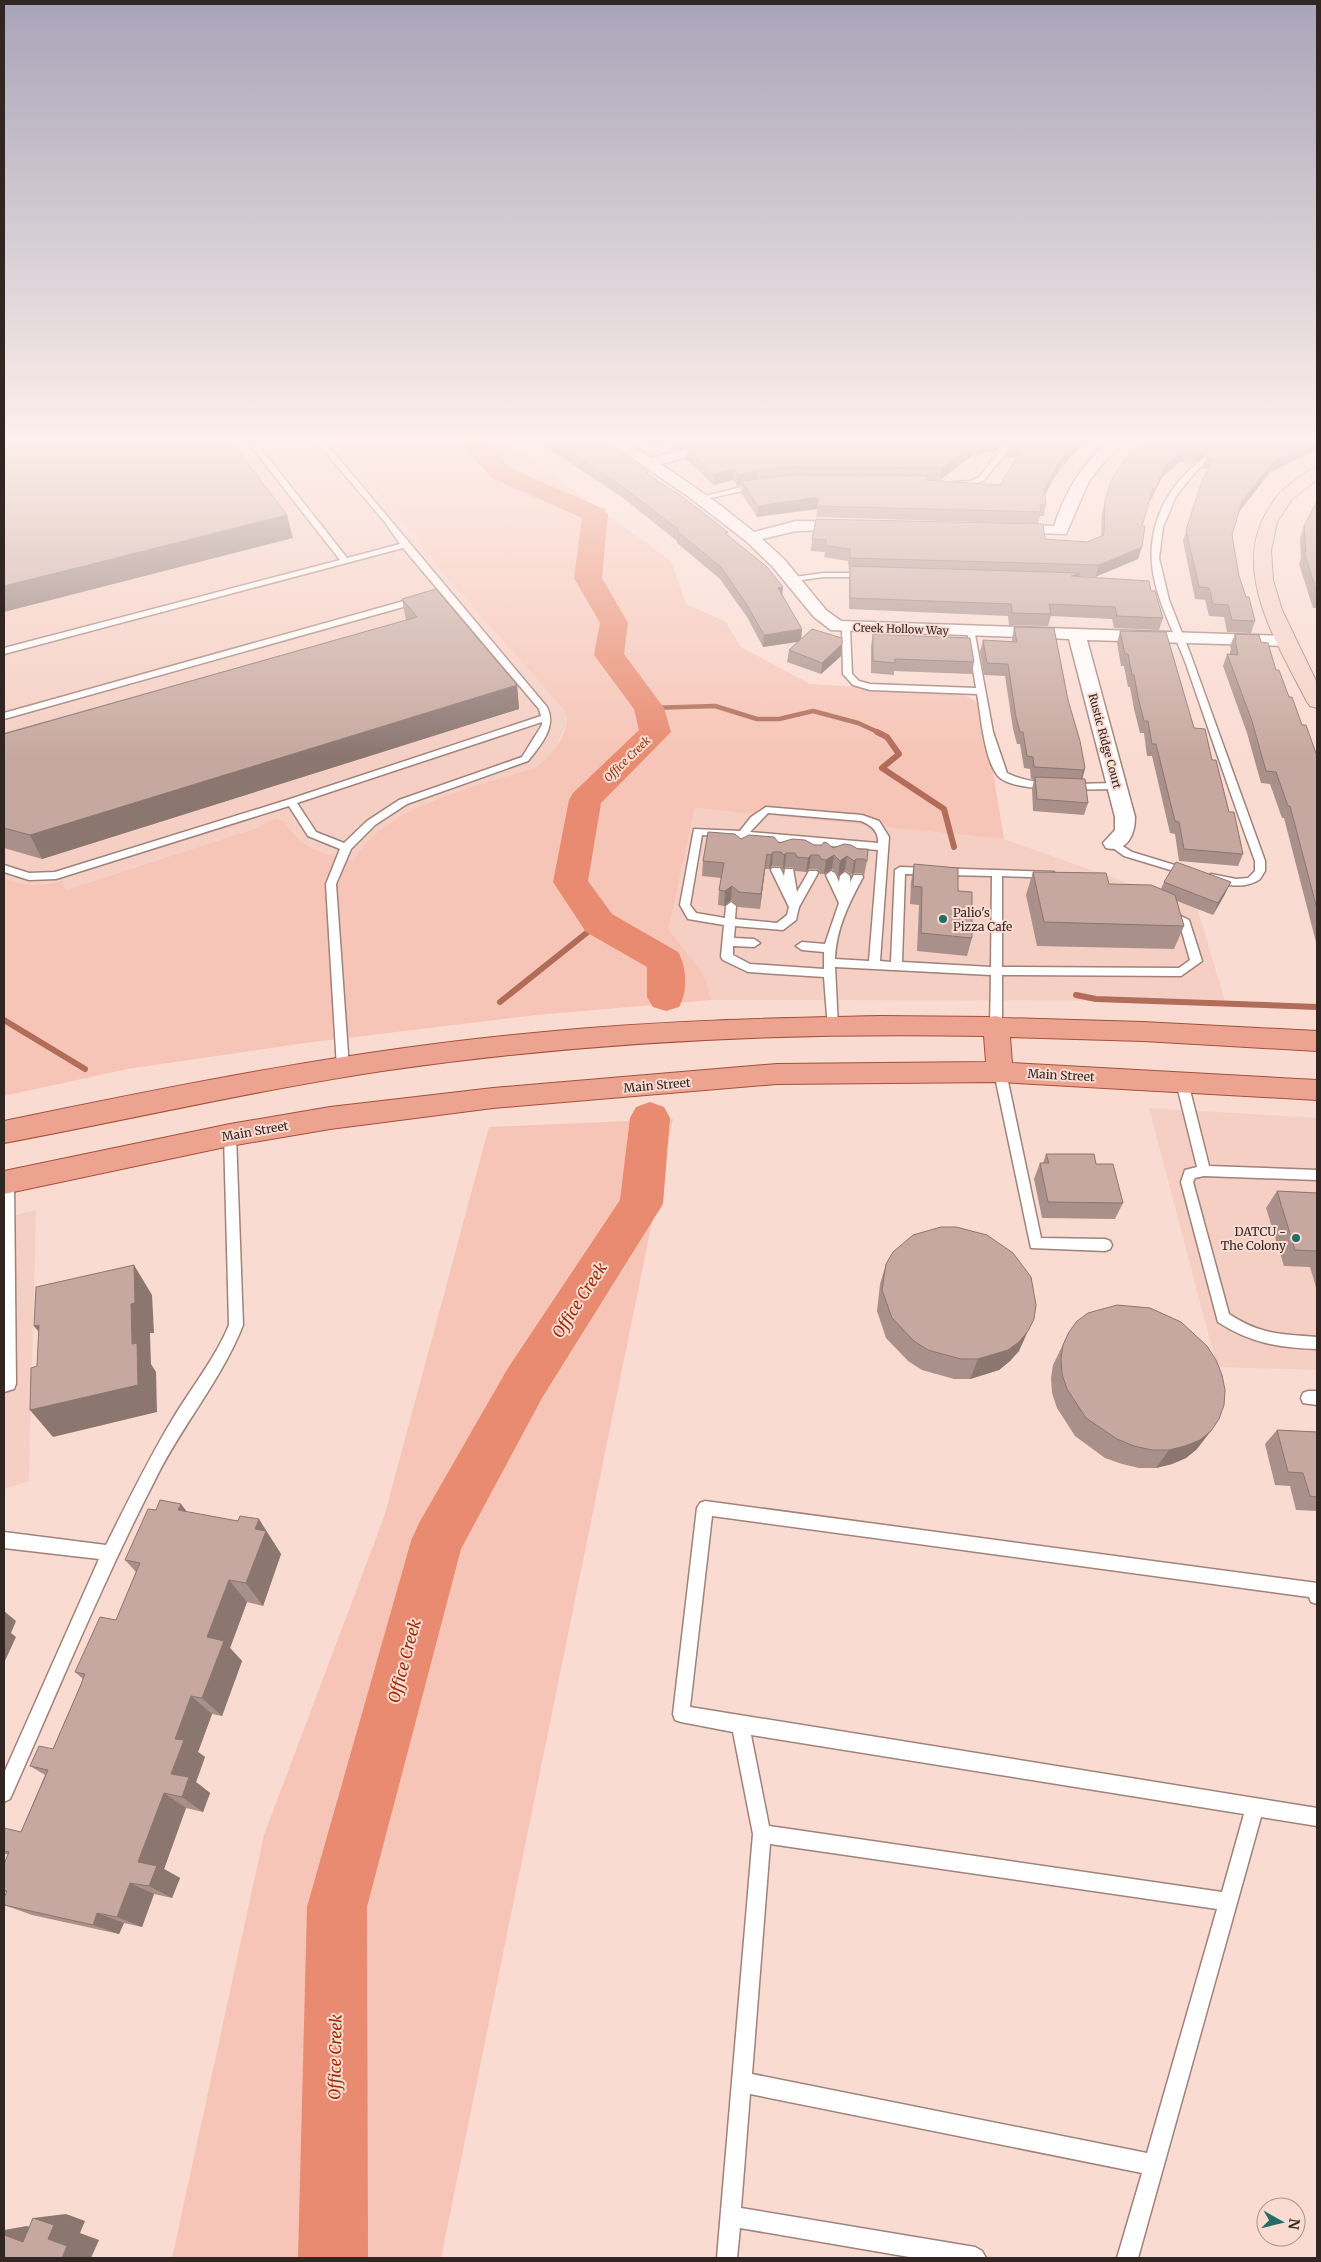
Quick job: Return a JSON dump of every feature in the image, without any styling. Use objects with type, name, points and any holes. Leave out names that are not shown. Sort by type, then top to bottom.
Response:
[{"type":"main road","points":[[4,1132],[261,1080],[476,1049],[620,1035],[832,1026],[996,1025],[1317,1041]]},
{"type":"main road","points":[[996,1025],[1000,1072]]},
{"type":"main road","name":"Main Street","points":[[6,1182],[230,1135],[330,1118],[493,1098],[777,1074],[1000,1072],[1317,1090]]},
{"type":"street","name":"Creek Hollow Way","points":[[762,547],[794,579],[829,622],[846,628],[1287,641]]},
{"type":"street","points":[[1262,547],[1264,582],[1287,641],[1317,702]]},
{"type":"street","name":"Rustic Ridge Court","points":[[1077,635],[1124,817],[1125,832],[1113,843]]},
{"type":"lane","points":[[335,547],[346,560]]},
{"type":"lane","points":[[4,651],[399,547]]},
{"type":"lane","points":[[343,1068],[331,884],[346,848],[371,822],[402,802],[525,759],[534,748],[547,725],[544,709],[440,594],[406,547]]},
{"type":"lane","points":[[1113,843],[1128,854],[1199,875],[1241,883],[1258,877],[1261,870],[1260,861],[1180,637],[1153,583],[1155,547]]},
{"type":"lane","points":[[794,579],[824,575],[880,575]]},
{"type":"lane","points":[[4,716],[426,598]]},
{"type":"lane","points":[[846,628],[848,674],[856,683],[870,687],[981,691]]},
{"type":"lane","points":[[971,632],[981,691],[998,769],[1002,775],[1021,782],[1116,786]]},
{"type":"lane","points":[[4,868],[16,875],[36,878],[56,875],[291,802],[546,717]]},
{"type":"lane","points":[[291,802],[312,834],[346,848]]},
{"type":"lane","points":[[741,849],[743,834],[755,818],[766,810],[862,818],[875,823],[880,828],[884,837],[874,964]]},
{"type":"lane","points":[[808,873],[794,907],[792,917],[780,928],[707,920],[692,916],[685,905],[698,831],[743,834],[798,848],[847,851],[883,847]]},
{"type":"lane","points":[[776,870],[794,907]]},
{"type":"lane","points":[[896,965],[900,870],[1060,874]]},
{"type":"lane","points":[[789,871],[794,907]]},
{"type":"lane","points":[[996,1025],[997,872]]},
{"type":"lane","points":[[831,875],[844,902]]},
{"type":"lane","points":[[844,876],[844,902]]},
{"type":"lane","points":[[832,1026],[829,948],[844,902],[858,877]]},
{"type":"lane","points":[[731,906],[727,957],[748,968],[829,968],[874,964],[996,971],[1181,972],[1196,961],[1188,932],[1185,923],[1162,910]]},
{"type":"lane","points":[[728,942],[754,944]]},
{"type":"lane","points":[[802,946],[829,948]]},
{"type":"lane","points":[[1000,1072],[1036,1244],[1105,1245]]},
{"type":"lane","points":[[1182,1082],[1204,1171]]},
{"type":"lane","points":[[4,1794],[110,1553],[152,1469],[178,1423],[228,1345],[236,1325],[230,1135]]},
{"type":"lane","points":[[1317,1175],[1204,1171],[1190,1174],[1187,1182],[1223,1318],[1240,1330],[1264,1340],[1317,1343]]},
{"type":"lane","points":[[4,1385],[9,1384],[6,1182]]},
{"type":"lane","points":[[1317,1596],[1316,1590],[705,1508],[681,1714],[1317,1817]]},
{"type":"lane","points":[[4,1540],[110,1553]]},
{"type":"lane","points":[[727,2258],[762,1834],[740,1725]]},
{"type":"lane","points":[[1128,2258],[1256,1808]]},
{"type":"lane","points":[[762,1834],[1229,1902]]},
{"type":"lane","points":[[741,2082],[1154,2165]]},
{"type":"lane","points":[[730,2216],[975,2258]]},
{"type":"shaded area","points":[[4,547],[422,547],[566,714],[565,727],[558,743],[550,757],[537,767],[429,802],[359,852],[354,860],[319,853],[291,834],[284,821],[261,826],[66,890],[62,880],[33,886],[19,884],[4,878]]},
{"type":"shaded area","points":[[422,547],[651,547],[671,561],[686,604],[726,622],[741,647],[810,684],[961,693],[982,705],[1004,839],[695,808],[668,929],[704,975],[711,1000],[536,1015],[305,1043],[127,1069],[4,1096],[4,878],[33,885],[62,880],[66,890],[259,827],[275,819],[284,821],[291,831],[306,845],[323,853],[354,860],[368,841],[410,811],[462,790],[537,767],[553,751],[565,730],[566,715],[562,708]]},
{"type":"shaded area","points":[[695,808],[1004,839],[1197,908],[1225,1001],[711,1000],[704,975],[667,929]]},
{"type":"shaded area","points":[[1149,1108],[1317,1118],[1317,1370],[1217,1367]]},
{"type":"shaded area","points":[[673,1119],[441,2258],[172,2258],[264,1835],[384,1517],[489,1127]]},
{"type":"shaded area","points":[[36,1210],[29,1481],[4,1489],[4,1218]]},
{"type":"building","points":[[4,547],[161,547],[4,586]]},
{"type":"building","points":[[696,547],[742,547],[767,567],[783,587],[778,588],[802,629],[764,635],[747,605],[721,567]]},
{"type":"building","points":[[830,547],[1142,547],[1099,565],[850,558],[850,549]]},
{"type":"building","points":[[1190,547],[1234,547],[1239,576],[1246,597],[1249,597],[1255,621],[1232,620],[1228,605],[1213,604],[1209,588],[1199,587]]},
{"type":"building","points":[[1306,547],[1317,547],[1317,593],[1304,552],[1306,552]]},
{"type":"building","points":[[850,566],[1080,573],[1071,576],[1149,581],[1151,591],[1155,591],[1163,618],[1117,616],[1115,607],[1049,604],[1051,614],[1012,613],[1011,604],[850,598]]},
{"type":"building","points":[[436,589],[517,685],[30,835],[4,828],[4,734],[417,617],[402,599]]},
{"type":"building","points":[[1014,627],[1054,628],[1068,700],[1080,741],[1085,768],[1083,770],[1034,767],[1033,757],[1027,756],[1023,732],[1020,732],[1016,717],[1008,664],[987,663],[983,640],[1017,642]]},
{"type":"building","points":[[812,629],[842,638],[842,644],[822,663],[789,650]]},
{"type":"building","points":[[1120,631],[1166,632],[1194,728],[1205,729],[1212,760],[1216,760],[1229,812],[1234,812],[1243,854],[1184,849],[1179,822],[1175,821],[1156,744],[1152,744],[1148,721],[1144,721],[1134,675],[1132,675],[1128,654],[1125,654]]},
{"type":"building","points":[[873,634],[970,638],[974,662],[895,659],[895,663],[873,661]]},
{"type":"building","points":[[1235,634],[1259,635],[1261,642],[1268,643],[1276,670],[1279,670],[1289,697],[1292,697],[1302,725],[1306,725],[1317,756],[1317,909],[1290,806],[1288,806],[1276,772],[1266,771],[1252,721],[1227,654],[1238,655]]},
{"type":"building","points":[[1035,777],[1085,779],[1088,803],[1037,799]]},
{"type":"building","points":[[708,832],[735,834],[741,839],[749,835],[774,837],[779,843],[792,839],[805,840],[814,845],[822,845],[824,842],[833,848],[844,844],[851,845],[858,849],[868,849],[867,861],[856,859],[854,861],[847,856],[840,861],[834,855],[826,860],[821,859],[819,855],[811,855],[808,858],[797,857],[795,853],[786,853],[784,855],[781,852],[773,852],[771,855],[767,854],[761,894],[739,892],[732,886],[725,891],[719,890],[724,863],[703,861]]},
{"type":"building","points":[[1176,862],[1231,882],[1218,903],[1164,882]]},
{"type":"building","points":[[914,864],[958,868],[958,891],[972,892],[972,938],[921,933],[922,887],[913,886]]},
{"type":"building","points":[[1033,872],[1106,873],[1109,884],[1151,885],[1175,895],[1184,926],[1044,922]]},
{"type":"building","points":[[1046,1154],[1094,1154],[1096,1164],[1113,1164],[1123,1203],[1048,1202],[1040,1163],[1049,1163]]},
{"type":"building","points":[[1277,1191],[1317,1193],[1317,1251],[1295,1250]]},
{"type":"building","points":[[941,1227],[956,1227],[987,1235],[1013,1253],[1031,1277],[1036,1305],[1034,1319],[1028,1331],[1019,1342],[1008,1350],[978,1359],[961,1359],[928,1350],[914,1341],[892,1318],[882,1290],[886,1264],[893,1252],[913,1235]]},
{"type":"building","points":[[134,1265],[135,1303],[131,1304],[132,1344],[137,1343],[138,1385],[30,1410],[31,1368],[37,1366],[39,1325],[34,1326],[36,1287]]},
{"type":"building","points":[[1117,1305],[1150,1308],[1181,1322],[1207,1346],[1216,1360],[1225,1390],[1224,1405],[1219,1419],[1211,1431],[1200,1440],[1169,1450],[1152,1450],[1134,1446],[1117,1439],[1086,1418],[1067,1389],[1062,1374],[1061,1359],[1063,1345],[1069,1332],[1077,1321],[1088,1313]]},
{"type":"building","points":[[1277,1430],[1317,1432],[1317,1497],[1310,1496],[1303,1473],[1288,1472]]},
{"type":"building","points":[[160,1500],[181,1504],[178,1510],[238,1521],[240,1516],[259,1519],[255,1529],[266,1531],[246,1583],[229,1580],[207,1637],[224,1641],[202,1698],[191,1696],[175,1739],[184,1740],[171,1774],[189,1777],[182,1797],[164,1793],[138,1862],[157,1866],[149,1886],[130,1883],[117,1917],[97,1913],[93,1925],[4,1905],[7,1891],[4,1890],[4,1864],[9,1852],[4,1851],[4,1828],[21,1832],[48,1770],[30,1766],[39,1746],[53,1749],[85,1674],[75,1672],[100,1617],[116,1620],[140,1563],[125,1560],[148,1509],[156,1510]]},
{"type":"building","points":[[33,2218],[54,2225],[48,2239],[67,2246],[62,2258],[4,2258],[4,2235],[23,2242]]},
{"type":"waterway","name":"Office Creek","points":[[591,547],[588,578],[614,623],[609,655],[649,708],[655,732],[585,800],[570,882],[599,923],[665,961],[666,997]]},
{"type":"waterway","points":[[649,708],[715,706],[757,719],[779,719],[813,711],[858,723],[880,733]]},
{"type":"waterway","points":[[877,732],[887,737],[899,754],[882,768],[944,809],[954,847]]},
{"type":"waterway","points":[[500,1002],[599,923]]},
{"type":"waterway","points":[[1076,995],[1096,999],[1317,1007]]},
{"type":"waterway","points":[[4,1020],[85,1069]]},
{"type":"waterway","name":"Office Creek","points":[[333,2258],[337,1907],[437,1541],[525,1383],[641,1204],[650,1118]]},
{"type":"place","name":"Palio's Pizza Cafe","points":[[943,919]]},
{"type":"place","name":"DATCU - The Colony","points":[[1296,1238]]}]
